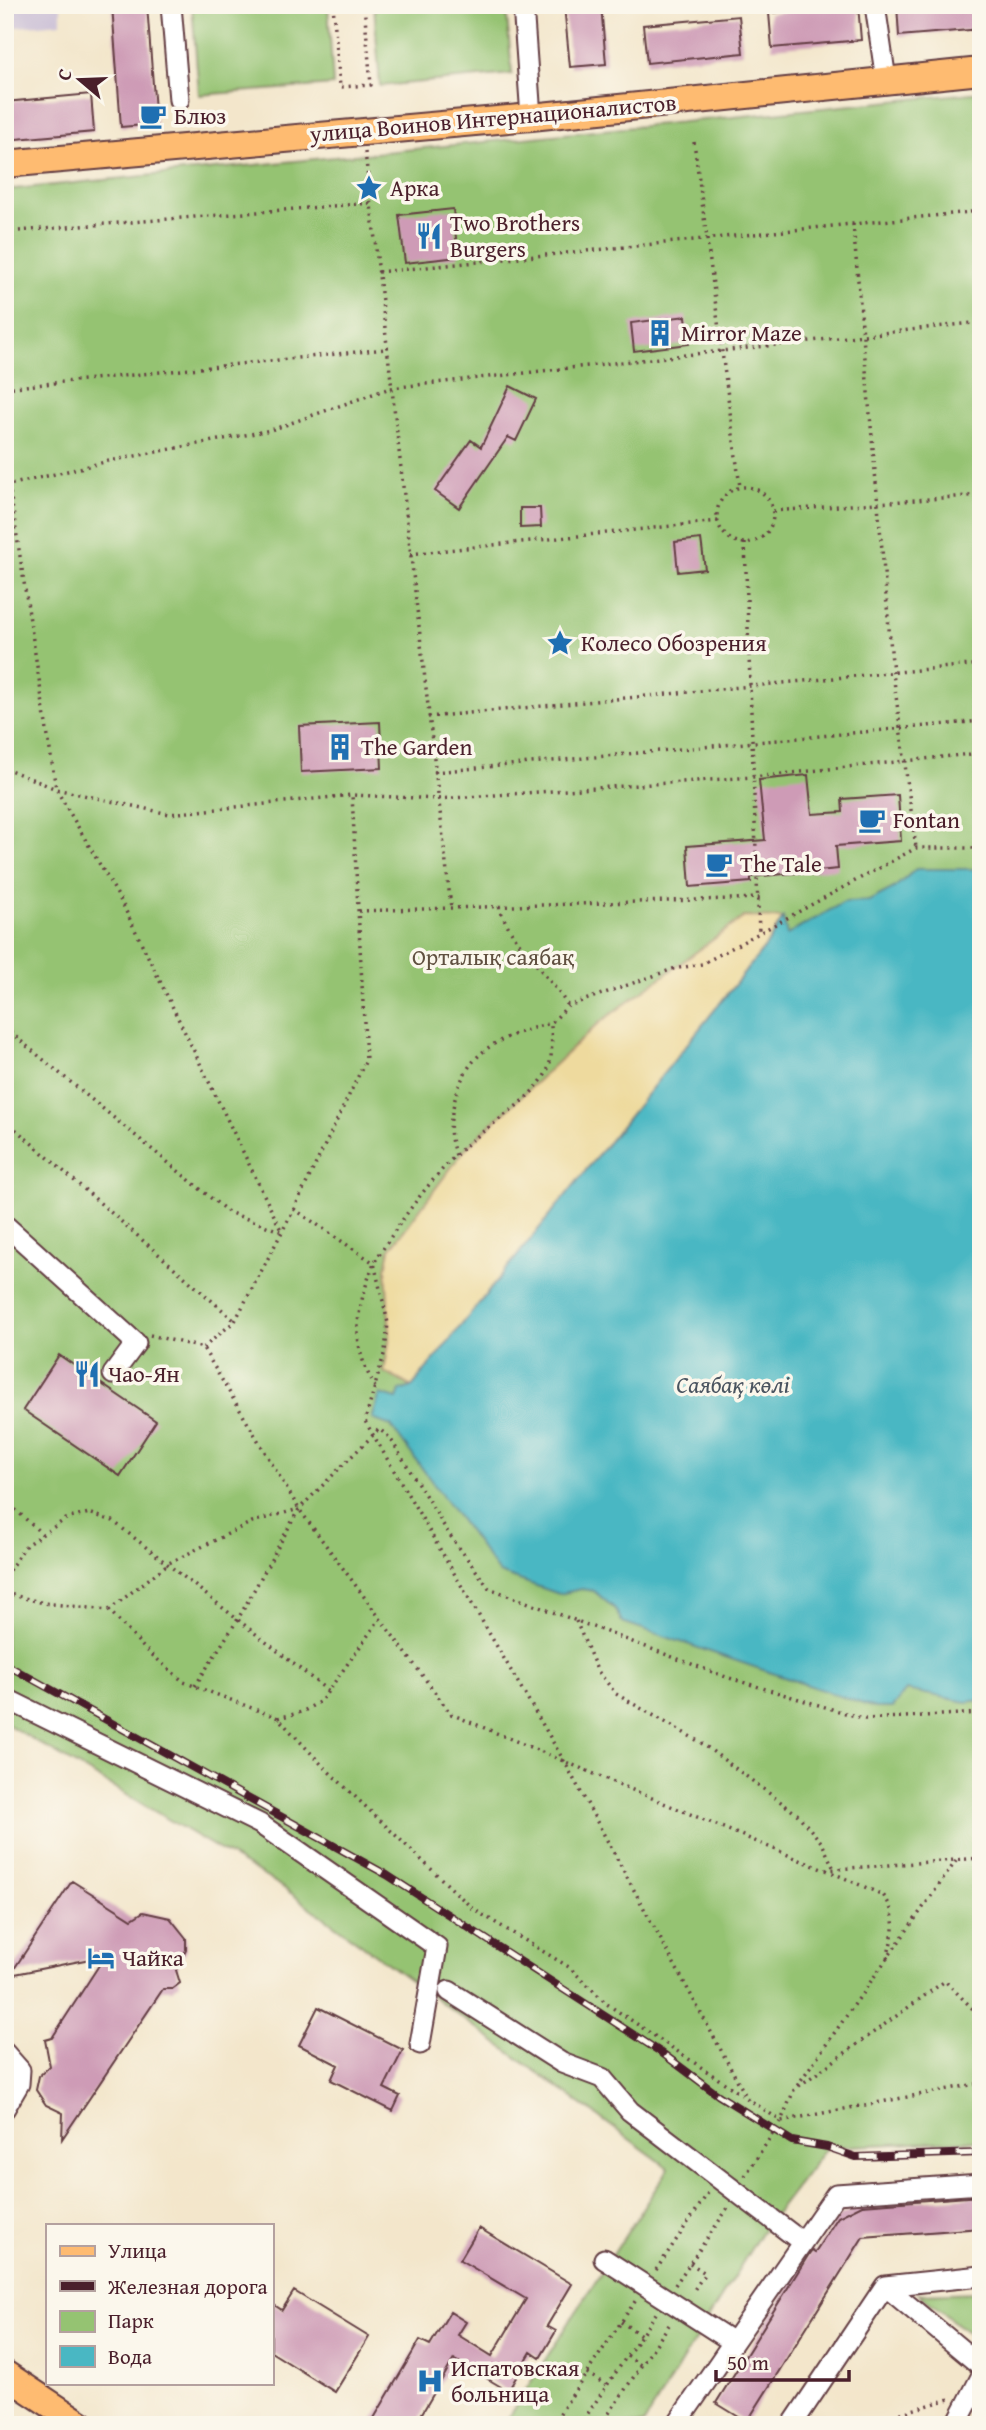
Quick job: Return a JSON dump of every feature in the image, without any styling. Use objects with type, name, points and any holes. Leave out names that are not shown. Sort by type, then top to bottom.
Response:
[{"type":"main road","name":"улица Воинов Интернационалистов","points":[[5,164],[531,117],[981,71]]},
{"type":"main road","points":[[5,2374],[82,2425]]},
{"type":"street","points":[[171,5],[179,100]]},
{"type":"street","points":[[523,5],[531,117]]},
{"type":"street","points":[[875,5],[886,80]]},
{"type":"street","points":[[5,1225],[136,1343],[113,1374]]},
{"type":"street","points":[[5,1698],[260,1824],[437,1947],[420,2044]]},
{"type":"street","points":[[449,1991],[562,2063],[602,2078],[630,2111],[803,2242]]},
{"type":"street","points":[[5,2053],[20,2070],[19,2084],[5,2108]]},
{"type":"street","points":[[676,2425],[836,2194],[981,2184]]},
{"type":"street","points":[[604,2259],[733,2342]]},
{"type":"street","points":[[885,2286],[981,2276]]},
{"type":"street","points":[[885,2286],[981,2366]]},
{"type":"street","points":[[792,2425],[885,2286]]},
{"type":"street","points":[[956,2425],[976,2385]]},
{"type":"path","points":[[332,5],[340,87],[371,85],[364,5]]},
{"type":"path","points":[[694,142],[740,487]]},
{"type":"path","points":[[365,152],[451,908]]},
{"type":"path","points":[[5,232],[371,204]]},
{"type":"path","points":[[378,272],[981,211]]},
{"type":"path","points":[[853,224],[893,673],[916,848]]},
{"type":"path","points":[[7,486],[110,461],[271,430],[390,388],[981,322]]},
{"type":"path","points":[[282,1232],[121,901],[56,789],[7,486],[5,388],[386,349]]},
{"type":"path","points":[[740,487],[758,490],[770,502],[773,511],[769,529],[763,536],[745,543],[727,537],[718,521],[719,503],[724,496],[740,487]]},
{"type":"path","points":[[773,511],[981,495]]},
{"type":"path","points":[[409,554],[718,521]]},
{"type":"path","points":[[745,543],[760,898],[759,934]]},
{"type":"path","points":[[428,717],[981,664]]},
{"type":"path","points":[[435,772],[981,721]]},
{"type":"path","points":[[5,768],[56,789],[169,814],[352,795],[438,799],[753,776],[903,763],[981,753]]},
{"type":"path","points":[[203,1348],[235,1321],[294,1209],[366,1060],[352,795]]},
{"type":"path","points":[[456,1155],[450,1142],[456,1090],[467,1066],[489,1045],[518,1031],[551,1023],[568,1006],[673,969],[702,964],[916,848],[981,848]]},
{"type":"path","points":[[359,912],[760,898]]},
{"type":"path","points":[[499,906],[505,923],[516,940],[539,964],[568,1006]]},
{"type":"path","points":[[375,1387],[357,1346],[358,1315],[374,1263],[407,1214],[456,1155],[525,1097],[547,1072],[551,1056],[551,1023]]},
{"type":"path","points":[[5,1028],[228,1212],[282,1232]]},
{"type":"path","points":[[5,1120],[235,1321]]},
{"type":"path","points":[[294,1209],[374,1263],[388,1323],[385,1351],[365,1420],[564,1761],[748,2100]]},
{"type":"path","points":[[118,1326],[203,1348],[299,1510],[451,1714],[883,1895],[889,1902],[894,1928],[886,1961]]},
{"type":"path","points":[[195,1687],[238,1619],[299,1510],[379,1429],[390,1438],[449,1534],[489,1588],[726,1677],[865,1719],[981,1713]]},
{"type":"path","points":[[5,1500],[42,1534]]},
{"type":"path","points":[[109,1610],[169,1563],[251,1522],[299,1510]]},
{"type":"path","points":[[5,1576],[26,1545],[66,1518],[89,1513],[113,1521],[328,1691]]},
{"type":"path","points":[[5,1593],[44,1603],[109,1610],[144,1648],[184,1682],[278,1718],[323,1766],[474,1909],[569,1967],[607,2004],[781,2121],[980,2083]]},
{"type":"path","points":[[278,1718],[302,1712],[321,1701],[379,1620]]},
{"type":"path","points":[[576,1620],[597,1670],[616,1694],[700,1742],[797,1814],[822,1843],[834,1869]]},
{"type":"path","points":[[824,1870],[981,1858]]},
{"type":"path","points":[[734,2192],[781,2121],[794,2090],[956,1861]]},
{"type":"path","points":[[794,2090],[945,1981],[981,2017]]},
{"type":"path","points":[[601,2425],[705,2273],[690,2263]]},
{"type":"path","points":[[621,2322],[641,2335]]},
{"type":"path","points":[[627,2357],[642,2366]]},
{"type":"path","points":[[587,2373],[607,2385]]},
{"type":"path","points":[[860,2425],[976,2385]]},
{"type":"path","points":[[558,2416],[572,2425]]},
{"type":"shaded area","points":[[5,5],[61,5],[61,23],[5,28]]},
{"type":"green space","points":[[192,5],[328,5],[333,85],[199,95]]},
{"type":"green space","points":[[374,5],[506,5],[512,74],[380,86]]},
{"type":"green space","name":"Орталық саябақ","points":[[981,92],[981,2140],[827,2147],[760,2234],[643,2425],[503,2425],[669,2168],[281,1886],[5,1723],[5,190]]},
{"type":"green space","points":[[981,2292],[981,2343],[919,2294]]},
{"type":"sand","points":[[744,917],[783,918],[766,946],[412,1387],[384,1372],[390,1335],[386,1268],[390,1249],[466,1148],[599,1023]]},
{"type":"water","name":"Саябақ көлі","points":[[916,869],[981,869],[981,1700],[966,1702],[906,1690],[892,1708],[875,1708],[622,1622],[615,1609],[594,1591],[581,1589],[559,1594],[499,1573],[391,1426],[372,1419],[380,1394],[397,1399],[400,1391],[412,1387],[766,946],[783,918],[787,935],[844,902],[869,901],[894,888]]},
{"type":"building","points":[[112,5],[147,5],[156,124],[121,127]]},
{"type":"building","points":[[564,5],[601,5],[606,64],[570,67]]},
{"type":"building","points":[[858,5],[861,40],[772,48],[769,13]]},
{"type":"building","points":[[897,5],[981,5],[981,29],[899,36]]},
{"type":"building","points":[[739,16],[743,53],[647,63],[643,25]]},
{"type":"building","points":[[91,94],[94,132],[5,140],[5,102]]},
{"type":"building","name":"Two Brothers Burgers","points":[[453,209],[458,257],[405,263],[399,215]]},
{"type":"building","name":"Mirror Maze","points":[[686,316],[689,344],[634,351],[631,323]]},
{"type":"building","points":[[510,386],[536,399],[516,441],[508,437],[459,508],[435,491],[471,440],[481,447]]},
{"type":"building","points":[[520,508],[540,508],[541,527],[520,528]]},
{"type":"building","points":[[701,539],[705,569],[678,572],[675,542]]},
{"type":"building","name":"The Garden","points":[[380,722],[382,768],[301,772],[299,726]]},
{"type":"building","points":[[808,775],[812,814],[843,812],[842,799],[898,795],[901,841],[836,846],[838,869],[751,877],[751,882],[690,887],[687,846],[765,840],[759,780]]},
{"type":"building","points":[[59,1355],[156,1421],[120,1476],[23,1410]]},
{"type":"building","points":[[72,1881],[132,1919],[143,1912],[170,1918],[186,1938],[186,1950],[176,1970],[180,1983],[172,1989],[163,1989],[62,2139],[63,2113],[46,2105],[36,2090],[39,2076],[50,2066],[45,2040],[52,2038],[105,1956],[10,1975]]},
{"type":"building","points":[[318,2007],[403,2050],[384,2088],[400,2096],[393,2111],[331,2080],[338,2065],[299,2045]]},
{"type":"building","points":[[981,2196],[981,2228],[863,2237],[747,2422],[716,2403],[809,2254],[812,2250],[815,2252],[838,2217],[862,2205]]},
{"type":"building","points":[[479,2228],[572,2284],[547,2326],[556,2331],[540,2358],[531,2352],[508,2391],[454,2359],[415,2425],[370,2425],[420,2340],[430,2345],[450,2312],[466,2322],[458,2335],[492,2356],[526,2299],[460,2260]]},
{"type":"building","points":[[294,2291],[369,2337],[335,2392],[273,2353],[273,2304],[282,2310]]},
{"type":"railway","points":[[5,1664],[387,1875],[662,2053],[718,2095],[792,2141],[827,2147],[856,2157],[981,2153]]},
{"type":"place","name":"Блюз","points":[[153,116]]},
{"type":"place","name":"Арка","points":[[369,188]]},
{"type":"place","name":"Two Brothers Burgers","points":[[429,236]]},
{"type":"place","name":"Mirror Maze","points":[[660,333]]},
{"type":"place","name":"Колесо Обозрения","points":[[560,643]]},
{"type":"place","name":"The Garden","points":[[340,747]]},
{"type":"place","name":"Fontan","points":[[872,820]]},
{"type":"place","name":"The Tale","points":[[719,864]]},
{"type":"place","name":"Чао-Ян","points":[[87,1374]]},
{"type":"place","name":"Чайка","points":[[101,1958]]},
{"type":"place","name":"Испатовская больница","points":[[430,2381]]}]
